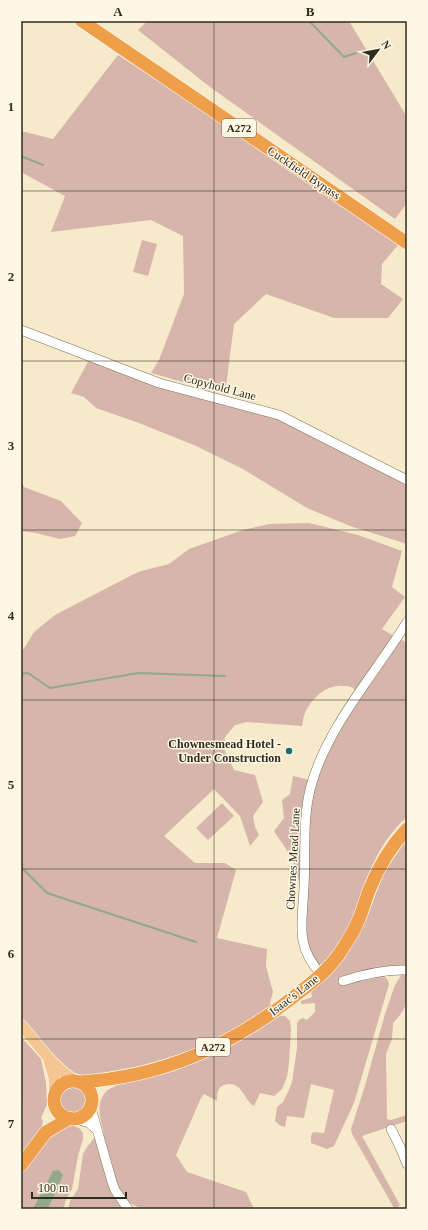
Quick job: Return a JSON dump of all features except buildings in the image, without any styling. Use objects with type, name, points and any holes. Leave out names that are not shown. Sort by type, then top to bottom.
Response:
[{"type":"highway","name":"Cuckfield Bypass","points":[[82,21],[407,243]]},
{"type":"highway","name":"Isaac's Lane","points":[[77,1081],[99,1079],[111,1080],[161,1068],[201,1053],[256,1024],[283,1005],[321,974],[342,951],[359,919],[370,888],[383,860],[407,829]]},
{"type":"highway","points":[[46,1132],[73,1118],[87,1113],[97,1093],[111,1080]]},
{"type":"highway","points":[[21,1164],[46,1132],[58,1089],[62,1084],[68,1081],[77,1081],[85,1085],[90,1090],[92,1095],[92,1105]]},
{"type":"highway","points":[[55,1100],[61,1114],[73,1118]]},
{"type":"main road","points":[[21,1025],[48,1059],[61,1072],[77,1081]]},
{"type":"main road","points":[[48,1059],[54,1077],[55,1100]]},
{"type":"street","name":"Copyhold Lane","points":[[21,330],[159,383],[279,416],[407,480]]},
{"type":"street","name":"Chownes Mead Lane","points":[[321,974],[312,964],[304,949],[301,926],[304,885],[304,840],[311,788],[325,750],[348,710],[407,622]]},
{"type":"street","points":[[343,981],[380,971],[407,970]]},
{"type":"street","points":[[92,1105],[97,1130],[115,1190],[128,1207],[137,1209]]},
{"type":"street","points":[[73,1118],[89,1124],[97,1130]]},
{"type":"street","points":[[390,1129],[404,1145],[407,1164]]},
{"type":"shaded area","points":[[147,21],[349,21],[407,117],[407,203],[395,219],[210,87],[138,30]]},
{"type":"shaded area","points":[[118,55],[199,107],[398,245],[382,264],[381,284],[403,299],[388,318],[334,318],[266,294],[234,324],[225,394],[151,373],[159,360],[184,294],[183,236],[151,220],[51,232],[65,196],[21,172],[21,131],[53,139]]},
{"type":"shaded area","points":[[142,240],[157,244],[148,276],[133,272]]},
{"type":"shaded area","points":[[89,360],[277,419],[407,485],[407,544],[350,526],[307,508],[243,469],[196,446],[139,423],[96,408],[84,397],[71,393]]},
{"type":"shaded area","points":[[21,482],[24,487],[61,501],[82,523],[75,536],[60,539],[21,531]]},
{"type":"shaded area","points":[[309,523],[358,535],[402,551],[392,587],[405,597],[382,629],[394,636],[355,690],[350,686],[338,686],[332,687],[320,693],[311,702],[304,716],[302,726],[247,722],[235,725],[225,737],[224,749],[234,770],[255,775],[263,802],[253,816],[255,827],[259,835],[250,846],[240,816],[214,789],[164,836],[195,863],[225,863],[236,870],[217,938],[267,949],[266,966],[273,992],[270,1003],[271,1005],[237,1028],[190,1051],[144,1065],[86,1076],[67,1071],[21,1017],[21,653],[34,632],[55,615],[132,575],[141,571],[169,564],[189,549],[243,530],[269,524]]},
{"type":"shaded area","points":[[400,639],[407,643],[407,817],[392,833],[379,852],[369,872],[349,928],[324,964],[319,964],[308,951],[300,885],[292,858],[274,831],[284,818],[282,800],[290,794],[293,776],[310,780],[354,705]]},
{"type":"shaded area","points":[[222,803],[234,816],[208,840],[196,828]]},
{"type":"shaded area","points":[[407,839],[407,968],[379,975],[386,978],[389,984],[354,1103],[334,1146],[327,1149],[311,1143],[311,1136],[313,1132],[324,1133],[334,1090],[311,1084],[304,1118],[287,1116],[285,1127],[279,1125],[275,1121],[277,1107],[283,1102],[292,1082],[297,1048],[297,1023],[303,1018],[307,1020],[315,1012],[315,1003],[301,1004],[301,1001],[312,997],[311,991],[345,958],[366,920],[384,873]]},
{"type":"shaded area","points":[[402,974],[407,975],[407,1001],[403,1011],[393,1023],[392,1039],[386,1054],[387,1119],[391,1120],[407,1115],[407,1121],[362,1136],[400,1205],[397,1208],[394,1208],[352,1134],[351,1129],[365,1086],[385,1014],[395,985]]},
{"type":"shaded area","points":[[280,1016],[285,1016],[290,1021],[291,1029],[287,1077],[282,1089],[274,1096],[260,1093],[254,1106],[235,1085],[230,1084],[222,1086],[218,1092],[217,1101],[204,1094],[176,1155],[187,1172],[246,1192],[254,1209],[142,1209],[129,1203],[118,1189],[102,1136],[104,1135],[100,1104],[104,1094],[115,1086],[123,1083],[164,1074],[195,1063],[252,1033]]},
{"type":"shaded area","points":[[21,1037],[41,1059],[46,1083],[47,1104],[41,1118],[43,1121],[42,1126],[52,1135],[70,1125],[79,1128],[83,1133],[72,1189],[65,1202],[64,1209],[21,1209],[21,1122],[23,1117]]},
{"type":"shaded area","points":[[73,1085],[84,1089],[88,1100],[84,1111],[73,1115],[62,1111],[58,1100],[62,1089]]},
{"type":"shaded area","points":[[95,1137],[125,1209],[68,1209],[70,1201],[78,1189],[83,1154]]},
{"type":"shaded area","points":[[59,1170],[63,1175],[48,1209],[33,1209],[53,1171]]},
{"type":"waterway","points":[[309,21],[344,57],[356,53]]},
{"type":"waterway","points":[[21,156],[43,165]]},
{"type":"waterway","points":[[21,674],[28,673],[50,688],[138,673],[225,676]]},
{"type":"waterway","points":[[21,867],[47,893],[196,942]]},
{"type":"place","name":"Chownesmead Hotel - Under Construction","points":[[289,751]]}]
